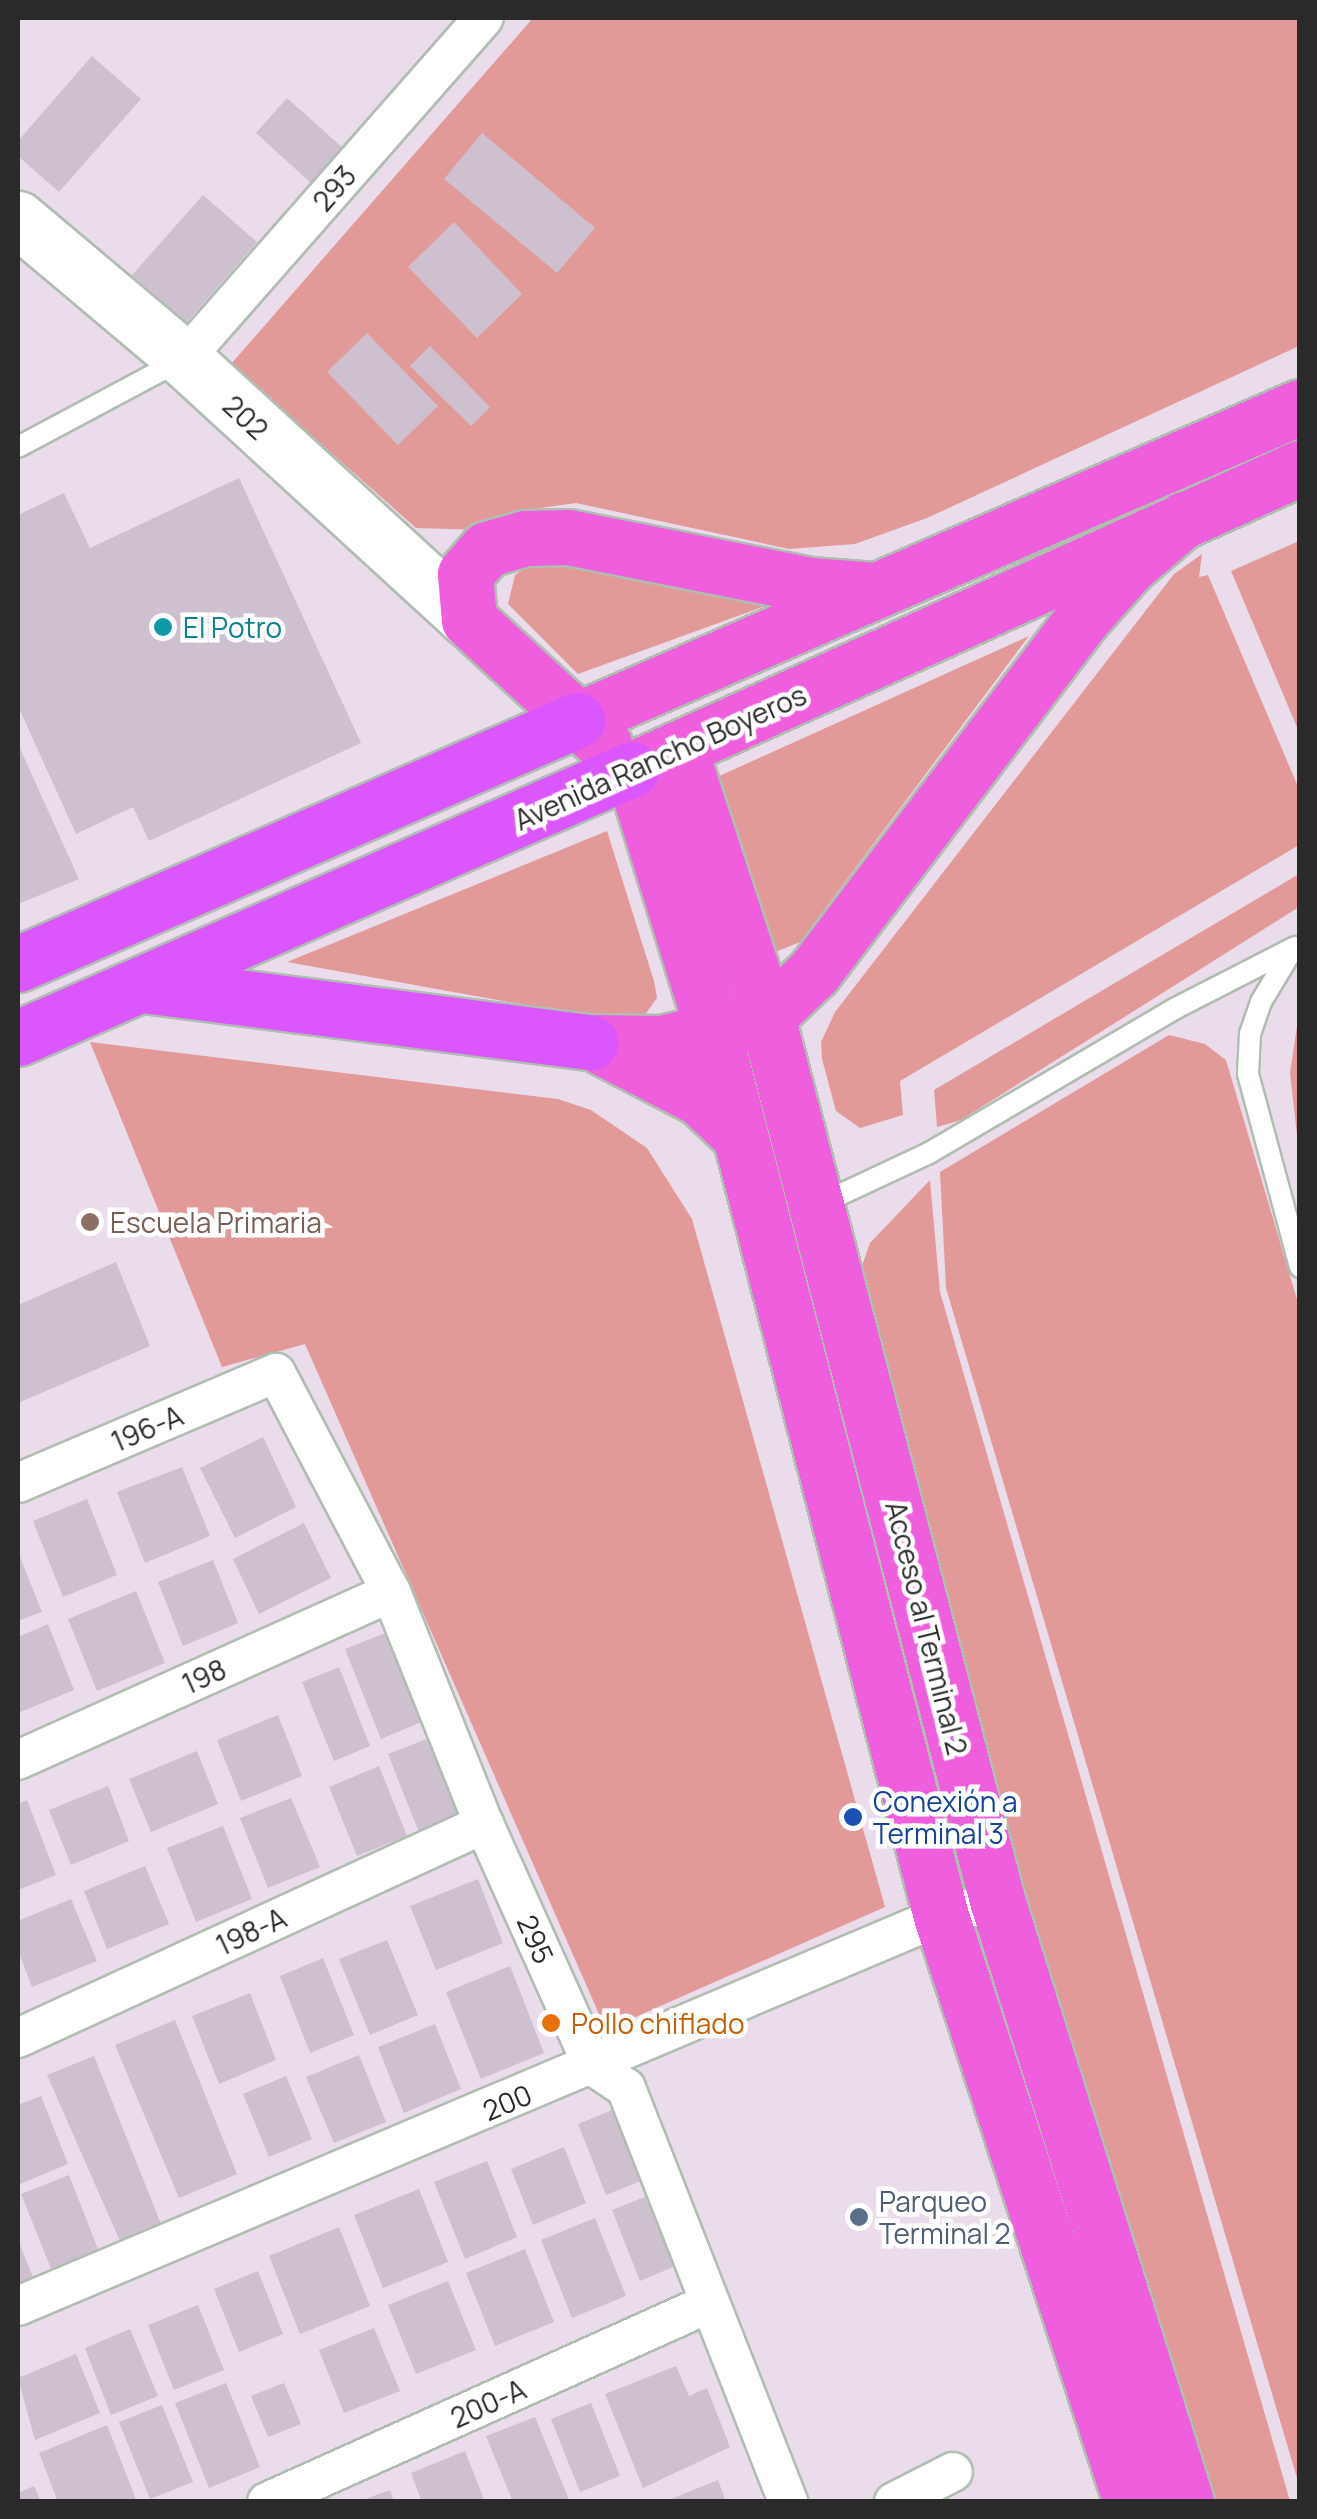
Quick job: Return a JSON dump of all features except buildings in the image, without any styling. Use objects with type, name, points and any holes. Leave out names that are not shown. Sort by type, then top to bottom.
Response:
[{"type":"highway","points":[[18,964],[577,720]]},
{"type":"highway","name":"Avenida Rancho Boyeros","points":[[18,1038],[656,760]]},
{"type":"highway","points":[[140,985],[590,1042]]},
{"type":"main road","points":[[577,720],[1300,407]]},
{"type":"main road","name":"Avenida Rancho Boyeros","points":[[656,760],[1300,468]]},
{"type":"main road","points":[[590,1042],[662,1042],[714,1034],[766,1017],[814,972],[1081,620],[1128,566],[1184,519]]},
{"type":"main road","points":[[656,760],[577,720],[468,620],[462,593],[474,559],[509,541],[568,537],[810,585],[883,590]]},
{"type":"main road","name":"Acceso al Terminal 2","points":[[656,760],[766,1017],[997,1900],[1186,2502]]},
{"type":"main road","name":"Acceso al Terminal 2","points":[[656,760],[714,1034],[940,1916],[1131,2502]]},
{"type":"main road","points":[[590,1042],[700,1098],[740,1136]]},
{"type":"street","name":"293","points":[[184,359],[484,18]]},
{"type":"street","name":"202","points":[[18,220],[184,359],[468,620]]},
{"type":"street","points":[[380,540],[474,559]]},
{"type":"street","name":"196-A","points":[[18,1483],[276,1372]]},
{"type":"street","name":"295","points":[[276,1372],[391,1592],[484,1824],[593,2066],[626,2088],[788,2502]]},
{"type":"street","name":"198","points":[[18,1760],[391,1592]]},
{"type":"street","name":"198-A","points":[[18,2038],[484,1824]]},
{"type":"street","name":"200","points":[[18,2306],[940,1916],[997,1900]]},
{"type":"street","name":"200-A","points":[[267,2502],[708,2304]]},
{"type":"street","points":[[894,2502],[953,2472]]},
{"type":"lane","points":[[18,447],[184,359]]},
{"type":"lane","points":[[818,1205],[929,1152],[1176,1008],[1297,945]]},
{"type":"lane","points":[[1297,945],[1262,1002],[1250,1034],[1248,1074],[1300,1268]]},
{"type":"shaded area","points":[[533,18],[1299,18],[1299,346],[927,518],[855,544],[789,549],[576,503],[519,511],[483,530],[416,528],[231,364]]},
{"type":"shaded area","points":[[1299,541],[1299,732],[1231,571]]},
{"type":"shaded area","points":[[1202,554],[1199,577],[1208,575],[1299,789],[1299,845],[900,1081],[903,1115],[860,1128],[836,1111],[822,1059],[821,1042],[835,1012],[1174,574]]},
{"type":"shaded area","points":[[538,559],[779,601],[578,674],[508,604],[515,575]]},
{"type":"shaded area","points":[[1029,636],[800,942],[773,953],[717,777]]},
{"type":"shaded area","points":[[607,831],[654,981],[657,998],[644,1016],[620,1022],[287,962]]},
{"type":"shaded area","points":[[1299,874],[1299,907],[961,1120],[937,1127],[934,1090]]},
{"type":"shaded area","points":[[1299,1013],[1299,1153],[1290,1073]]},
{"type":"shaded area","points":[[1169,1035],[1205,1044],[1226,1060],[1299,1306],[1299,2485],[946,1288],[940,1172]]},
{"type":"shaded area","points":[[90,1042],[558,1099],[591,1110],[647,1148],[692,1219],[885,1907],[606,2030],[305,1344],[222,1367]]},
{"type":"shaded area","points":[[753,1061],[962,1871],[954,1873],[743,1065]]},
{"type":"shaded area","points":[[930,1180],[940,1292],[1290,2501],[1212,2501],[992,1814],[858,1277],[870,1243]]},
{"type":"place","name":"El Potro","points":[[163,627]]},
{"type":"place","name":"Escuela Primaria","points":[[90,1222]]},
{"type":"place","name":"Conexión a Terminal 3","points":[[853,1817]]},
{"type":"place","name":"Pollo chiflado","points":[[551,2023]]},
{"type":"place","name":"Parqueo Terminal 2","points":[[859,2217]]}]
